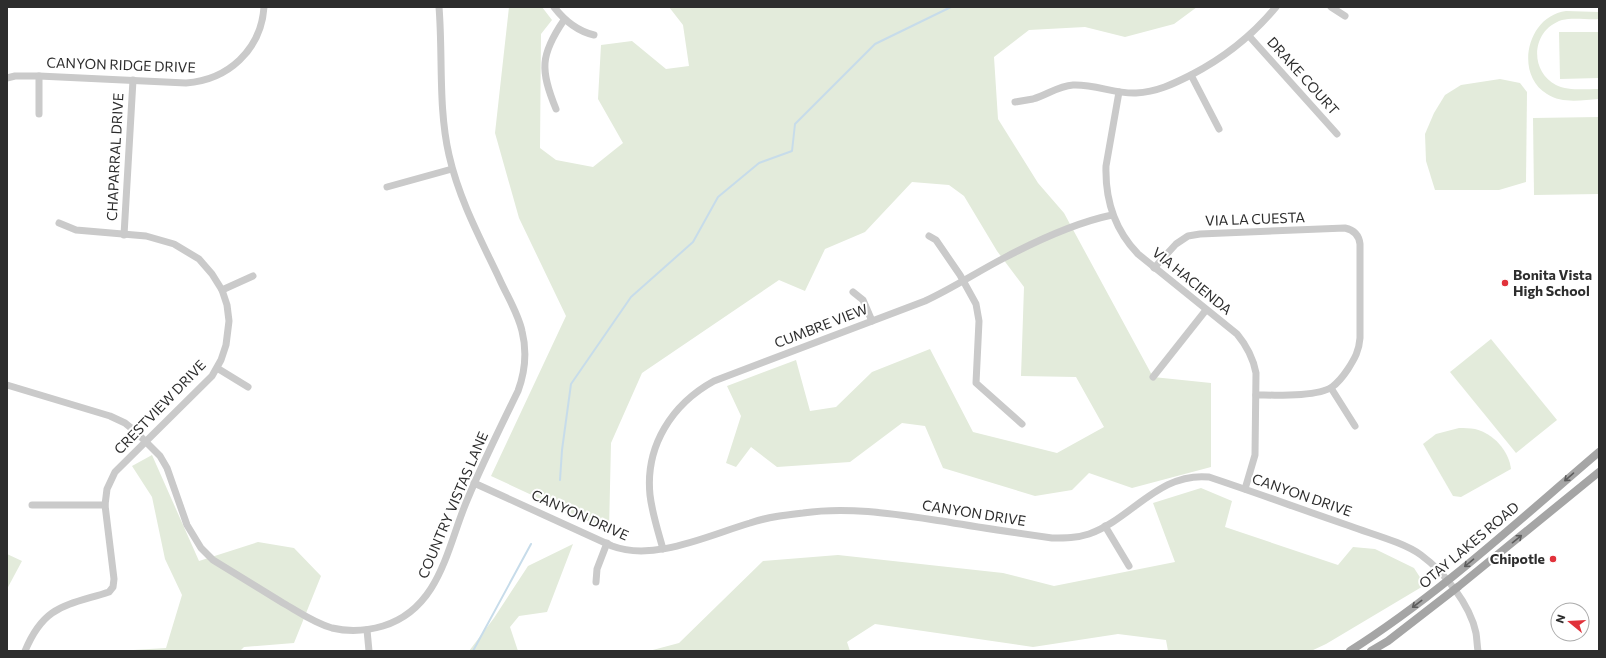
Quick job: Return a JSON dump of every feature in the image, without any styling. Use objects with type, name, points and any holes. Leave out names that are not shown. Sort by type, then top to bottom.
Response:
[{"type":"main road","name":"OTAY LAKES ROAD","points":[[1350,651],[1382,630],[1448,581],[1599,452]]},
{"type":"main road","name":"OTAY LAKES ROAD","points":[[1371,651],[1388,641],[1454,590],[1599,472]]},
{"type":"street","name":"CANYON RIDGE DRIVE","points":[[7,78],[15,76],[39,76],[194,82],[211,78],[226,71],[240,61],[254,42],[261,28],[264,7]]},
{"type":"street","name":"COUNTRY VISTAS LANE","points":[[7,385],[110,416],[131,428],[146,440],[160,456],[167,468],[187,525],[201,548],[213,560],[316,623],[341,630],[367,630],[385,626],[402,618],[416,607],[429,593],[442,569],[474,483],[518,391],[524,366],[525,348],[518,317],[468,215],[452,169],[444,126],[439,7]]},
{"type":"street","points":[[554,7],[564,20],[587,33],[594,35]]},
{"type":"street","points":[[1015,102],[1033,99],[1055,89],[1072,85],[1089,86],[1119,92],[1137,93],[1168,86],[1221,58],[1249,36],[1276,7]]},
{"type":"street","points":[[1331,7],[1345,16]]},
{"type":"street","points":[[556,110],[547,88],[544,71],[545,58],[548,48],[564,20]]},
{"type":"street","name":"DRAKE COURT","points":[[1249,36],[1337,134]]},
{"type":"street","points":[[1191,75],[1219,129]]},
{"type":"street","points":[[39,76],[39,114]]},
{"type":"street","name":"CHAPARRAL DRIVE","points":[[124,235],[133,80]]},
{"type":"street","name":"VIA HACIENDA","points":[[1119,92],[1106,166],[1106,187],[1112,215],[1123,236],[1132,248],[1154,268],[1237,334],[1246,345],[1253,360],[1256,373],[1255,455],[1245,489]]},
{"type":"street","points":[[387,186],[452,169]]},
{"type":"street","name":"CUMBRE VIEW","points":[[663,549],[650,496],[651,466],[656,447],[669,420],[682,405],[697,392],[714,382],[926,301],[1004,258],[1066,229],[1112,215]]},
{"type":"street","name":"CRESTVIEW DRIVE","points":[[25,651],[36,627],[50,614],[65,606],[109,592],[113,587],[114,579],[104,505],[107,489],[115,472],[205,383],[217,368],[225,349],[228,329],[228,313],[222,290],[206,266],[186,250],[156,238],[76,230],[59,223]]},
{"type":"street","name":"VIA LA CUESTA","points":[[1154,268],[1176,244],[1188,236],[1200,234],[1345,228],[1356,232],[1360,239],[1359,350],[1355,359],[1342,378],[1331,388]]},
{"type":"street","points":[[929,236],[936,240],[964,281],[976,304],[979,322],[976,383],[1022,424]]},
{"type":"street","points":[[222,290],[253,276]]},
{"type":"street","points":[[853,292],[863,300],[872,321]]},
{"type":"street","points":[[1153,377],[1206,310]]},
{"type":"street","points":[[217,368],[248,387]]},
{"type":"street","points":[[1256,395],[1318,392],[1331,388],[1354,426]]},
{"type":"street","name":"CANYON DRIVE","points":[[474,483],[607,543],[624,550],[636,552],[663,549],[751,522],[816,512],[881,512],[1052,538],[1073,538],[1090,534],[1105,526],[1156,491],[1181,479],[1202,477],[1210,478],[1245,489],[1414,550],[1433,565],[1454,590],[1471,617],[1476,632],[1478,651]]},
{"type":"street","points":[[32,505],[104,505]]},
{"type":"street","points":[[1105,526],[1128,566]]},
{"type":"street","points":[[596,582],[597,569],[607,543]]},
{"type":"street","points":[[367,630],[369,651]]},
{"type":"green space","points":[[509,7],[542,7],[552,20],[541,34],[540,148],[556,160],[593,167],[623,143],[598,99],[601,45],[632,41],[666,69],[689,66],[683,25],[669,7],[1197,7],[1174,24],[1125,37],[1085,27],[1029,30],[994,57],[998,119],[1038,183],[1064,213],[1153,377],[1211,383],[1211,467],[1132,488],[1089,473],[1072,490],[1035,496],[943,468],[925,426],[902,423],[850,462],[777,467],[751,447],[736,467],[726,463],[741,416],[727,386],[796,360],[810,411],[836,407],[872,372],[930,349],[973,432],[1057,453],[1104,427],[1076,377],[1021,376],[1024,287],[997,251],[964,196],[949,185],[912,182],[865,232],[825,249],[805,291],[779,280],[642,373],[611,443],[609,531],[491,476],[566,316],[519,218],[495,133]]},
{"type":"green space","points":[[1566,11],[1599,12],[1599,19],[1566,19],[1552,25],[1544,32],[1539,41],[1537,51],[1541,70],[1547,79],[1561,87],[1599,89],[1599,99],[1572,101],[1553,97],[1537,85],[1531,73],[1528,60],[1534,34],[1542,23],[1553,15]]},
{"type":"green space","points":[[1559,32],[1599,32],[1599,78],[1560,79]]},
{"type":"green space","points":[[1500,79],[1520,83],[1527,92],[1526,182],[1499,190],[1435,190],[1426,161],[1425,134],[1434,113],[1445,95],[1461,85]]},
{"type":"green space","points":[[1599,117],[1599,194],[1534,195],[1533,118]]},
{"type":"green space","points":[[1491,339],[1557,420],[1516,453],[1450,372]]},
{"type":"green space","points":[[1459,428],[1475,429],[1488,434],[1503,449],[1510,462],[1511,469],[1461,497],[1453,496],[1423,444],[1436,434]]},
{"type":"green space","points":[[152,455],[199,561],[258,542],[294,548],[321,576],[294,643],[244,647],[240,651],[117,651],[166,648],[182,595],[165,559],[152,497],[132,466]]},
{"type":"green space","points":[[1201,488],[1232,501],[1225,527],[1338,565],[1353,547],[1375,549],[1414,568],[1425,585],[1326,644],[1311,651],[1168,651],[1166,640],[1118,634],[1033,647],[875,624],[847,642],[850,651],[649,651],[679,643],[763,561],[838,555],[1003,573],[1054,586],[1175,562],[1153,503]]},
{"type":"green space","points":[[573,544],[547,612],[519,616],[510,627],[518,651],[469,651],[494,618],[528,566]]},
{"type":"green space","points":[[7,554],[22,561],[7,589]]},
{"type":"waterway","points":[[560,480],[562,450],[571,384],[631,297],[693,242],[718,197],[759,163],[792,151],[795,124],[875,44],[951,7]]},
{"type":"waterway","points":[[473,651],[531,544]]},
{"type":"place","name":"Bonita Vista High School","points":[[1505,283]]},
{"type":"place","name":"Chipotle","points":[[1553,559]]}]
